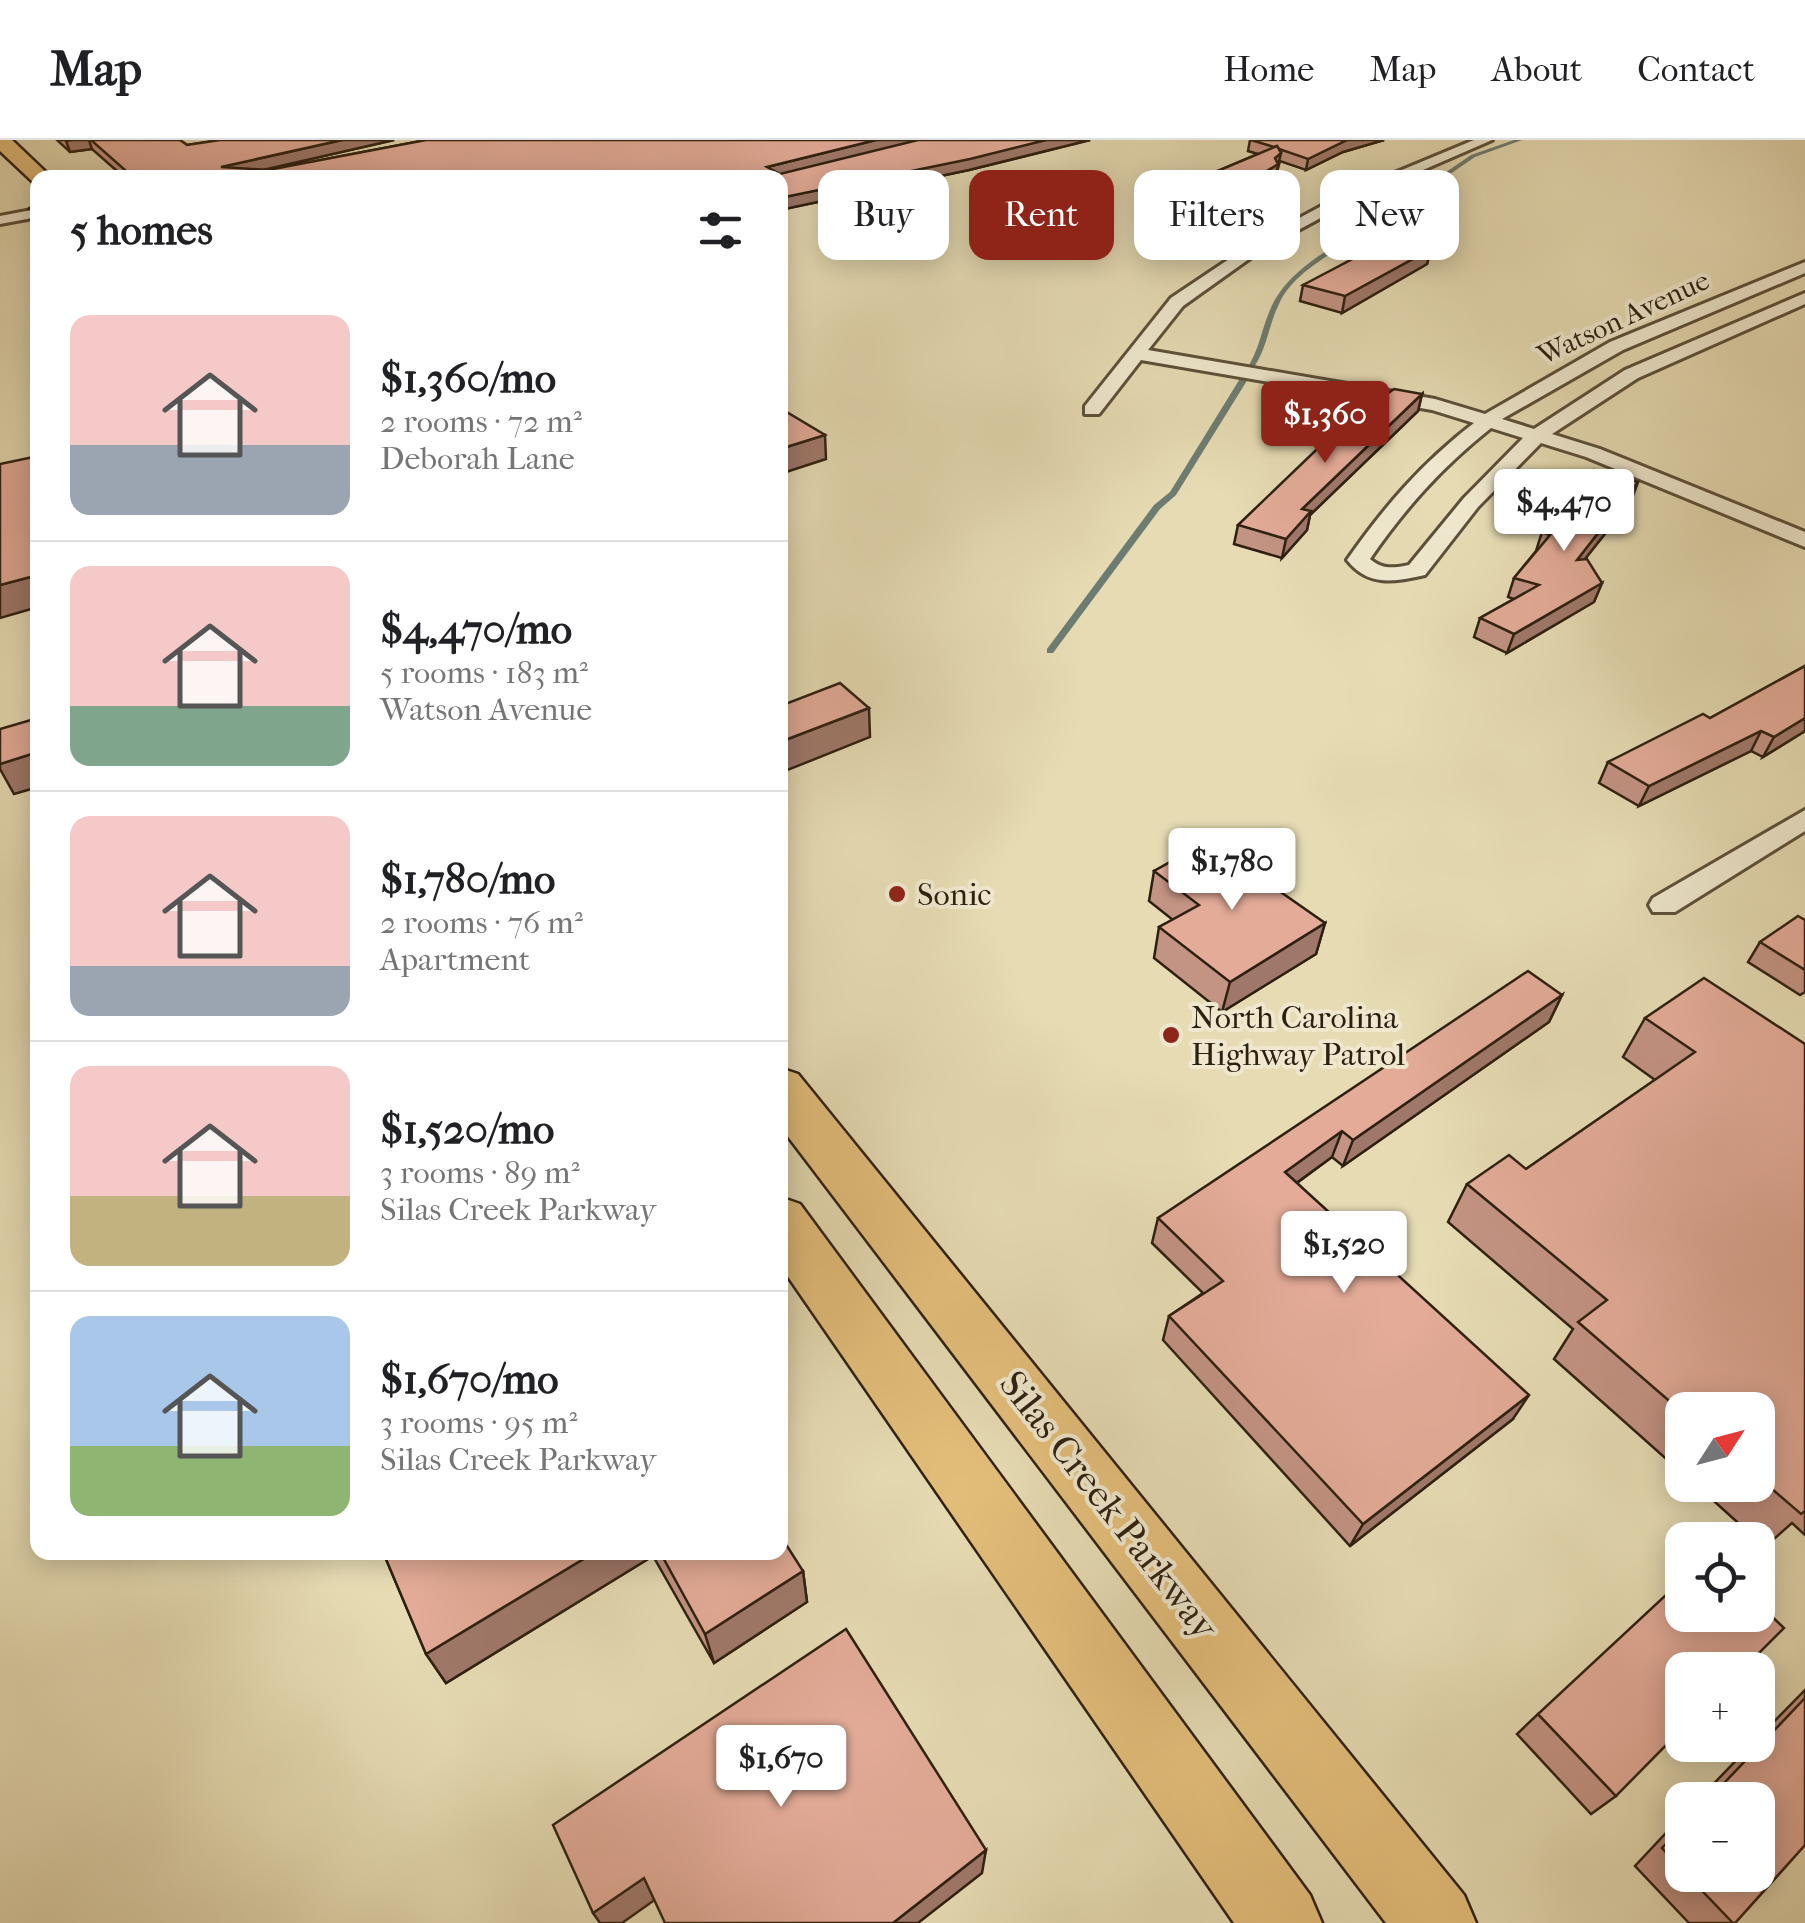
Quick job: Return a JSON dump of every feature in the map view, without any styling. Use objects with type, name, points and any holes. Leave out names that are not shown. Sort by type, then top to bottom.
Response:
[{"type":"main road","points":[[0,140],[33,170]]},
{"type":"main road","name":"Silas Creek Parkway","points":[[788,1098],[1436,1923]]},
{"type":"main road","points":[[788,1231],[1282,1923]]},
{"type":"street","points":[[1092,410],[1177,302],[1258,246],[1349,197],[1485,140]]},
{"type":"street","points":[[0,220],[29,205]]},
{"type":"street","name":"Watson Avenue","points":[[1805,268],[1605,350],[1552,377],[1488,421],[1416,486],[1358,560],[1367,570],[1382,576],[1417,570],[1484,486],[1576,406],[1634,372],[1805,298]]},
{"type":"street","points":[[1139,354],[1435,405],[1593,452],[1805,540]]},
{"type":"street","points":[[1664,905],[1805,820]]},
{"type":"building","points":[[91,140],[180,140],[187,145],[220,140],[342,140],[221,167],[268,170],[125,170]]},
{"type":"building","points":[[426,140],[876,140],[767,167],[773,170],[268,170]]},
{"type":"building","points":[[918,140],[1046,140],[916,170],[818,170],[818,190],[788,196],[788,172]]},
{"type":"building","points":[[1251,140],[1347,140],[1308,159]]},
{"type":"building","points":[[1277,146],[1281,153],[1275,158],[1278,164],[1269,170],[1220,170]]},
{"type":"building","points":[[1350,260],[1411,260],[1345,296],[1303,285]]},
{"type":"building","points":[[1394,389],[1422,394],[1302,509],[1311,511],[1286,539],[1238,525],[1338,429]]},
{"type":"building","points":[[788,413],[825,435],[788,447]]},
{"type":"building","points":[[30,458],[30,577],[0,585],[0,464]]},
{"type":"building","points":[[1594,470],[1638,482],[1577,560],[1587,559],[1602,583],[1514,634],[1480,618],[1539,585],[1514,578],[1550,535],[1542,532]]},
{"type":"building","points":[[1805,666],[1805,718],[1774,737],[1761,731],[1649,786],[1608,762],[1703,714],[1710,718]]},
{"type":"building","points":[[840,683],[869,708],[788,739],[788,703]]},
{"type":"building","points":[[30,720],[30,755],[0,764],[0,729]]},
{"type":"building","points":[[1208,841],[1325,923],[1230,982],[1159,927],[1199,905],[1154,871]]},
{"type":"building","points":[[1798,916],[1805,920],[1805,970],[1760,942]]},
{"type":"building","points":[[1528,971],[1562,995],[1353,1140],[1342,1131],[1285,1172],[1529,1395],[1363,1524],[1169,1316],[1223,1281],[1158,1218]]},
{"type":"building","points":[[1704,978],[1805,1044],[1805,1511],[1801,1514],[1775,1492],[1775,1392],[1665,1392],[1665,1397],[1578,1322],[1607,1300],[1467,1184],[1509,1155],[1526,1169],[1695,1052],[1645,1018]]},
{"type":"building","points":[[788,1548],[803,1571],[705,1634],[664,1560],[788,1560]]},
{"type":"building","points":[[386,1560],[582,1560],[426,1654]]},
{"type":"building","points":[[1665,1596],[1665,1632],[1775,1632],[1775,1619],[1784,1628],[1760,1652],[1665,1652],[1665,1746],[1616,1796],[1538,1714]]},
{"type":"building","points":[[846,1629],[986,1850],[893,1923],[665,1923],[644,1878],[593,1913],[553,1825]]},
{"type":"building","points":[[1805,1698],[1805,1845],[1775,1878],[1775,1782],[1725,1782],[1744,1762],[1775,1762],[1775,1730]]},
{"type":"building","points":[[1703,1892],[1763,1892],[1735,1923]]},
{"type":"waterway","points":[[1453,170],[1473,156],[1519,140]]},
{"type":"waterway","points":[[1249,370],[1260,352],[1282,292],[1320,258]]},
{"type":"waterway","points":[[1050,651],[1157,507],[1173,493],[1244,379]]},
{"type":"place","name":"Sonic","points":[[897,894]]},
{"type":"place","name":"North Carolina Highway Patrol","points":[[1171,1035]]}]
